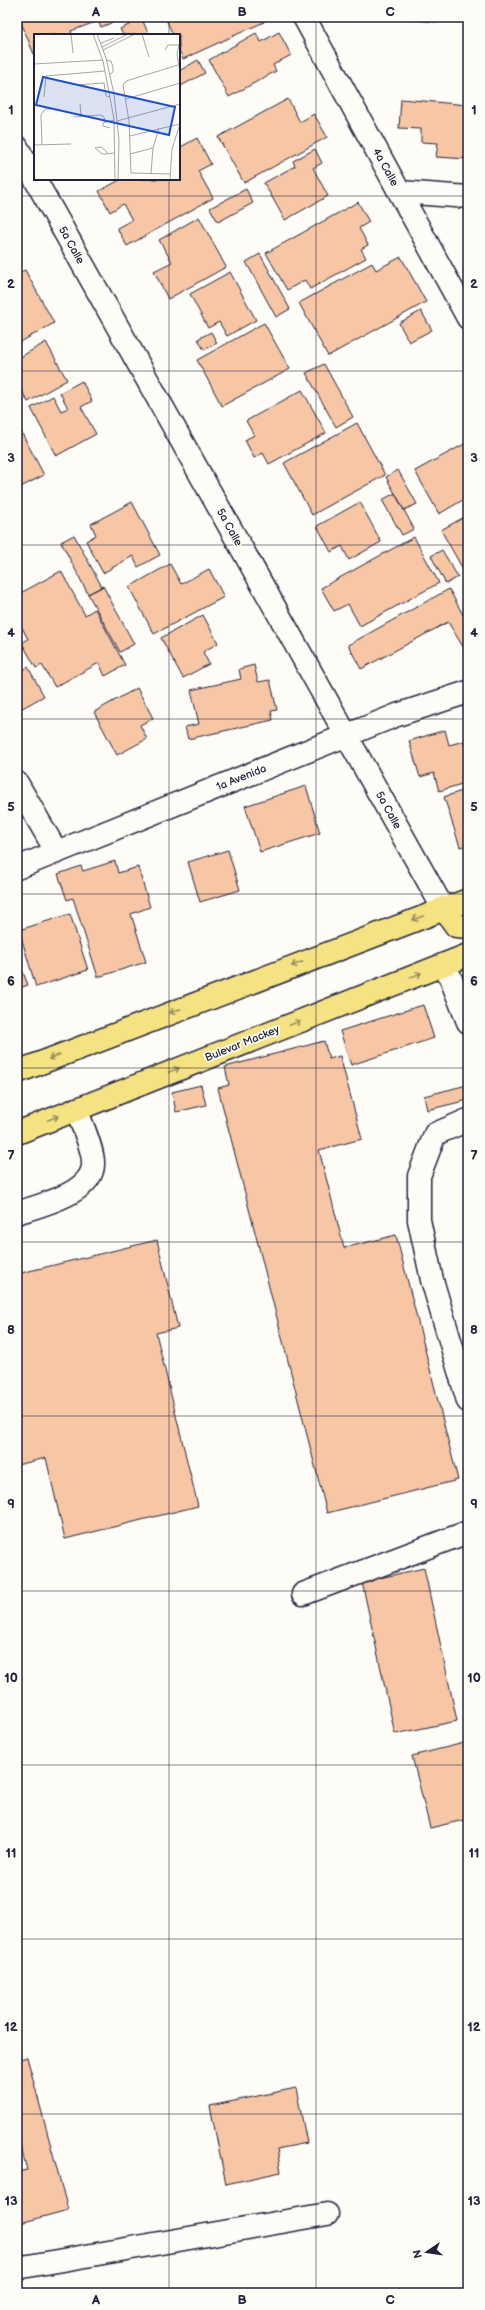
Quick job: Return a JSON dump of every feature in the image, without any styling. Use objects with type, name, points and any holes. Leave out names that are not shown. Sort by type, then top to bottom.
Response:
[{"type":"main road","points":[[17,1072],[443,908],[468,900]]},
{"type":"main road","points":[[443,908],[456,926],[468,927]]},
{"type":"main road","name":"Bulevar Mackey","points":[[17,1133],[468,955]]},
{"type":"street","name":"4a Calle","points":[[304,17],[468,318]]},
{"type":"street","name":"5a Calle","points":[[17,147],[34,177]]},
{"type":"street","name":"5a Calle","points":[[35,180],[443,908]]},
{"type":"street","points":[[400,192],[468,197]]},
{"type":"street","name":"1a Avenida","points":[[17,868],[397,714],[468,692]]},
{"type":"street","points":[[17,783],[56,851]]},
{"type":"street","points":[[445,964],[468,1022]]},
{"type":"street","points":[[17,1213],[75,1192],[89,1177],[94,1162],[76,1109]]},
{"type":"street","points":[[468,1120],[435,1134],[419,1176],[419,1220],[432,1280],[468,1401]]},
{"type":"street","points":[[303,1594],[468,1532]]},
{"type":"street","points":[[17,2268],[327,2214]]},
{"type":"building","points":[[19,17],[96,17],[98,21],[71,31],[72,34],[34,34],[34,54]]},
{"type":"building","points":[[96,17],[126,17],[101,27]]},
{"type":"building","points":[[165,17],[262,17],[264,22],[183,59],[180,52],[180,34],[173,34]]},
{"type":"building","points":[[415,17],[438,17],[438,22],[415,20]]},
{"type":"building","points":[[142,19],[149,34],[122,34],[120,29]]},
{"type":"building","points":[[279,32],[291,55],[273,65],[276,71],[229,97],[209,60],[256,33],[261,42]]},
{"type":"building","points":[[198,60],[205,73],[180,86],[180,70]]},
{"type":"building","points":[[288,99],[300,122],[314,114],[327,137],[244,183],[218,137]]},
{"type":"building","points":[[401,99],[468,105],[468,159],[436,157],[438,143],[421,142],[421,129],[399,128]]},
{"type":"building","points":[[197,138],[211,164],[198,171],[213,198],[127,246],[117,228],[132,220],[123,204],[110,212],[99,191],[120,180],[180,180],[180,147]]},
{"type":"building","points":[[315,149],[322,163],[313,168],[328,196],[285,220],[264,183],[295,166],[293,161]]},
{"type":"building","points":[[246,189],[253,203],[218,222],[210,208]]},
{"type":"building","points":[[358,202],[369,222],[359,228],[368,245],[361,249],[366,258],[310,289],[305,280],[287,290],[266,253]]},
{"type":"building","points":[[199,217],[226,267],[168,299],[154,271],[172,262],[159,240]]},
{"type":"building","points":[[260,254],[290,309],[276,317],[246,262]]},
{"type":"building","points":[[401,257],[426,302],[328,356],[299,303],[372,263],[376,270]]},
{"type":"building","points":[[25,270],[54,323],[17,344],[17,274]]},
{"type":"building","points":[[230,272],[256,320],[227,336],[219,322],[208,328],[190,294]]},
{"type":"building","points":[[421,311],[432,330],[409,342],[399,323]]},
{"type":"building","points":[[264,323],[290,369],[222,406],[197,360]]},
{"type":"building","points":[[211,332],[217,343],[204,350],[198,339]]},
{"type":"building","points":[[46,342],[67,380],[28,402],[17,382],[17,359]]},
{"type":"building","points":[[324,364],[353,417],[336,427],[306,373]]},
{"type":"building","points":[[82,381],[92,401],[81,407],[96,434],[56,456],[31,408],[53,396],[61,411],[68,408],[60,393]]},
{"type":"building","points":[[302,390],[326,433],[269,464],[263,453],[254,458],[245,440],[254,435],[246,421]]},
{"type":"building","points":[[357,423],[385,475],[312,515],[284,463]]},
{"type":"building","points":[[17,424],[44,475],[17,489]]},
{"type":"building","points":[[468,442],[468,497],[439,514],[415,471]]},
{"type":"building","points":[[398,470],[417,504],[404,510],[386,477]]},
{"type":"building","points":[[395,493],[414,529],[402,535],[382,500]]},
{"type":"building","points":[[132,502],[160,555],[138,567],[133,556],[103,573],[86,541],[96,535],[91,524]]},
{"type":"building","points":[[360,502],[381,542],[349,560],[342,546],[331,552],[317,526]]},
{"type":"building","points":[[468,515],[468,569],[464,571],[441,530]]},
{"type":"building","points":[[74,535],[102,587],[88,594],[61,542]]},
{"type":"building","points":[[414,537],[439,583],[360,626],[348,604],[334,611],[321,588]]},
{"type":"building","points":[[442,550],[458,577],[446,584],[431,556]]},
{"type":"building","points":[[170,564],[181,584],[209,569],[224,597],[154,634],[129,587]]},
{"type":"building","points":[[61,571],[85,615],[95,609],[125,665],[105,676],[99,663],[55,687],[42,665],[36,668],[22,643],[28,639],[17,618],[17,595]]},
{"type":"building","points":[[103,586],[134,644],[120,652],[88,594]]},
{"type":"building","points":[[449,589],[468,624],[468,655],[448,622],[361,669],[348,645]]},
{"type":"building","points":[[203,615],[218,643],[203,652],[209,664],[183,678],[161,638]]},
{"type":"building","points":[[254,665],[258,682],[270,680],[277,710],[271,711],[273,720],[188,739],[185,727],[199,724],[191,690],[241,679],[239,669]]},
{"type":"building","points":[[28,667],[44,696],[17,711],[17,674]]},
{"type":"building","points":[[137,688],[153,718],[140,725],[147,739],[117,755],[94,712]]},
{"type":"building","points":[[445,730],[449,745],[464,741],[468,755],[468,782],[439,791],[434,773],[420,777],[409,741]]},
{"type":"building","points":[[306,786],[320,833],[260,852],[245,806]]},
{"type":"building","points":[[468,789],[468,845],[460,847],[444,797]]},
{"type":"building","points":[[228,850],[240,890],[200,902],[188,862]]},
{"type":"building","points":[[115,861],[118,873],[138,867],[150,907],[131,914],[146,962],[98,977],[73,898],[67,900],[58,874],[81,866],[83,871]]},
{"type":"building","points":[[70,914],[88,970],[36,987],[19,930]]},
{"type":"building","points":[[17,957],[28,985],[17,989]]},
{"type":"building","points":[[423,1005],[434,1038],[351,1065],[340,1031]]},
{"type":"building","points":[[324,1041],[329,1059],[340,1056],[362,1139],[319,1150],[344,1248],[396,1235],[458,1480],[327,1513],[218,1088],[229,1085],[225,1067]]},
{"type":"building","points":[[201,1085],[206,1105],[176,1112],[172,1092]]},
{"type":"building","points":[[467,1085],[468,1100],[427,1110],[424,1096]]},
{"type":"building","points":[[157,1240],[178,1328],[156,1333],[198,1506],[65,1539],[46,1458],[17,1465],[17,1274]]},
{"type":"building","points":[[424,1568],[457,1721],[395,1734],[362,1582]]},
{"type":"building","points":[[468,1742],[468,1819],[430,1828],[412,1756]]},
{"type":"building","points":[[27,2057],[68,2210],[17,2224],[17,2172],[27,2170],[17,2133],[17,2060]]},
{"type":"building","points":[[296,2088],[307,2143],[277,2149],[281,2172],[226,2184],[210,2106]]}]
